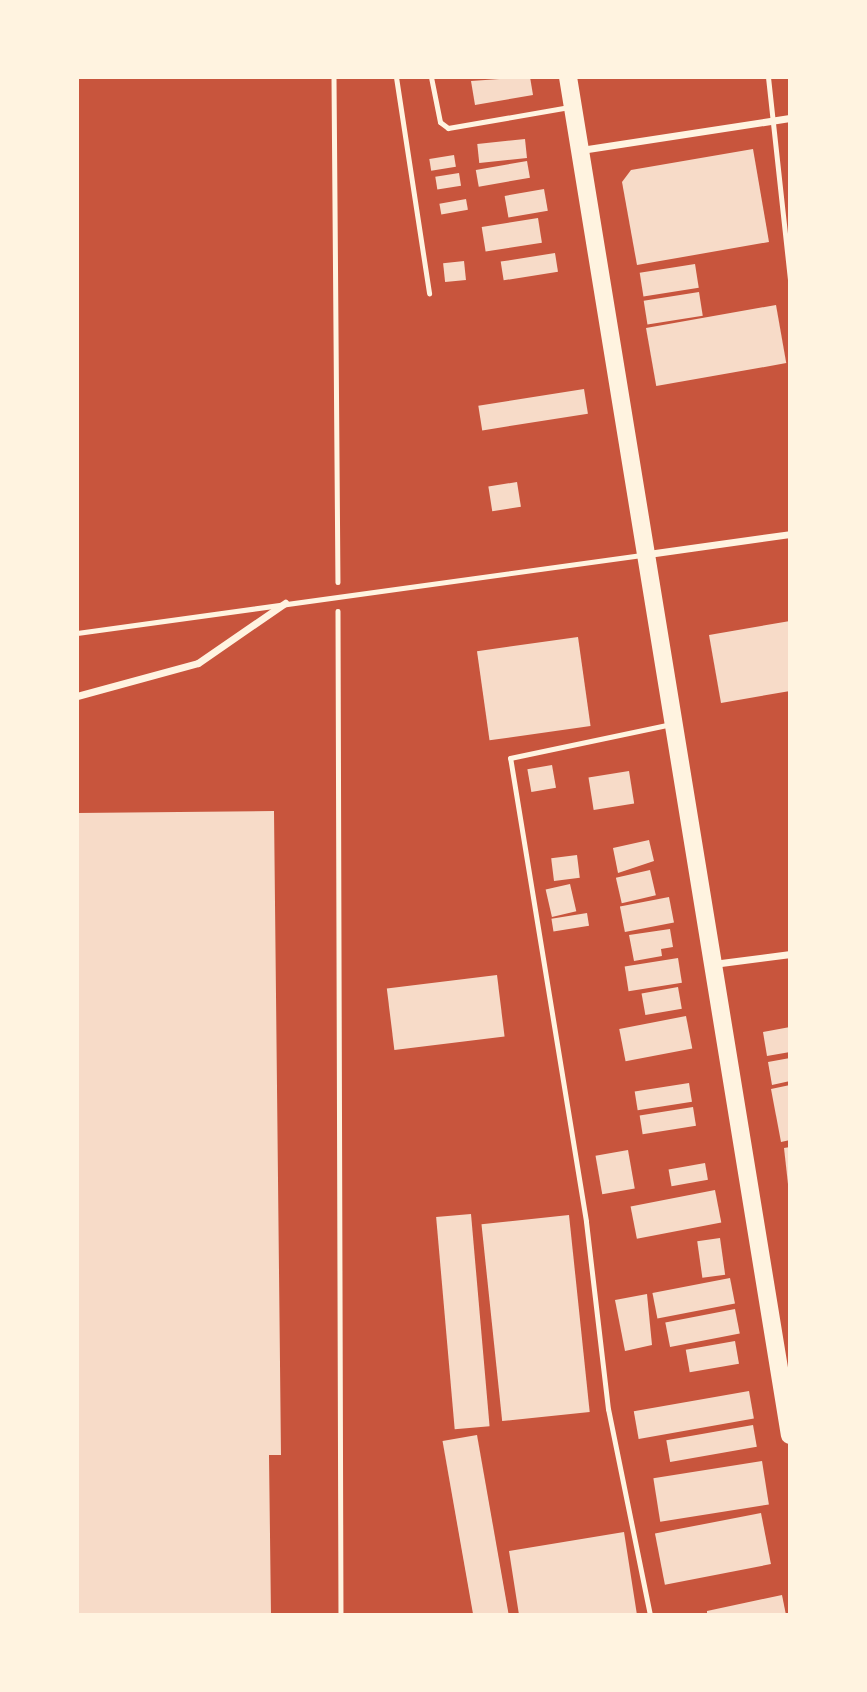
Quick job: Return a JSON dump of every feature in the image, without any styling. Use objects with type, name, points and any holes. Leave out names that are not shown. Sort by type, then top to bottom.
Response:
[{"type":"main road","points":[[568,77],[648,554],[712,964],[784,1371],[790,1434]]},
{"type":"street","points":[[580,150],[790,118]]},
{"type":"street","points":[[648,554],[790,534]]},
{"type":"street","points":[[77,696],[198,663],[285,603]]},
{"type":"street","points":[[712,964],[790,954]]},
{"type":"lane","points":[[396,77],[429,293]]},
{"type":"lane","points":[[431,77],[440,122],[449,128],[573,106]]},
{"type":"lane","points":[[768,77],[790,281]]},
{"type":"lane","points":[[77,634],[338,596],[449,586],[648,554]]},
{"type":"lane","points":[[650,1615],[608,1409],[586,1222],[510,758],[674,724]]},
{"type":"path","points":[[334,77],[341,1615]]},
{"type":"building","points":[[530,77],[533,95],[475,105],[471,81]]},
{"type":"building","points":[[525,139],[527,158],[479,163],[477,144]]},
{"type":"building","points":[[753,149],[769,242],[637,265],[622,182],[631,170]]},
{"type":"building","points":[[454,155],[456,167],[431,171],[429,159]]},
{"type":"building","points":[[527,161],[530,178],[479,187],[476,170]]},
{"type":"building","points":[[459,173],[461,186],[437,190],[435,177]]},
{"type":"building","points":[[544,189],[548,211],[508,218],[505,196]]},
{"type":"building","points":[[466,199],[468,210],[441,215],[439,204]]},
{"type":"building","points":[[538,218],[542,243],[486,252],[482,227]]},
{"type":"building","points":[[555,253],[558,272],[504,280],[501,262]]},
{"type":"building","points":[[464,261],[466,280],[445,282],[443,263]]},
{"type":"building","points":[[695,264],[699,288],[643,296],[640,273]]},
{"type":"building","points":[[699,292],[703,316],[647,324],[644,301]]},
{"type":"building","points":[[776,305],[786,363],[656,386],[646,328]]},
{"type":"building","points":[[584,389],[588,414],[482,430],[478,406]]},
{"type":"building","points":[[517,482],[521,507],[492,511],[488,487]]},
{"type":"building","points":[[790,621],[790,691],[721,703],[709,635]]},
{"type":"building","points":[[578,637],[591,726],[490,740],[477,651]]},
{"type":"building","points":[[552,765],[556,788],[531,792],[527,769]]},
{"type":"building","points":[[629,771],[634,804],[594,810],[589,777]]},
{"type":"building","points":[[274,811],[281,1455],[269,1455],[271,1615],[77,1615],[77,813]]},
{"type":"building","points":[[649,840],[654,861],[618,873],[613,848]]},
{"type":"building","points":[[577,855],[580,878],[554,881],[551,858]]},
{"type":"building","points":[[650,870],[656,895],[622,903],[616,878]]},
{"type":"building","points":[[570,884],[576,911],[552,917],[546,890]]},
{"type":"building","points":[[669,897],[674,923],[625,932],[620,907]]},
{"type":"building","points":[[587,913],[589,926],[553,931],[551,919]]},
{"type":"building","points":[[670,929],[673,947],[661,949],[662,956],[634,961],[629,935]]},
{"type":"building","points":[[678,958],[682,983],[629,991],[625,966]]},
{"type":"building","points":[[497,975],[505,1037],[394,1050],[387,989]]},
{"type":"building","points":[[678,987],[682,1009],[645,1015],[642,993]]},
{"type":"building","points":[[686,1016],[692,1048],[626,1061],[619,1029]]},
{"type":"building","points":[[790,1027],[790,1052],[767,1056],[763,1032]]},
{"type":"building","points":[[790,1058],[790,1081],[772,1085],[768,1062]]},
{"type":"building","points":[[689,1083],[692,1102],[638,1110],[635,1092]]},
{"type":"building","points":[[790,1085],[790,1140],[781,1142],[771,1089]]},
{"type":"building","points":[[693,1107],[696,1126],[643,1134],[640,1115]]},
{"type":"building","points":[[790,1147],[790,1193],[789,1193],[784,1148]]},
{"type":"building","points":[[628,1150],[635,1188],[602,1194],[596,1156]]},
{"type":"building","points":[[705,1163],[708,1180],[672,1186],[669,1169]]},
{"type":"building","points":[[715,1190],[721,1222],[637,1239],[631,1206]]},
{"type":"building","points":[[471,1214],[490,1426],[455,1429],[436,1217]]},
{"type":"building","points":[[569,1215],[590,1412],[502,1421],[481,1224]]},
{"type":"building","points":[[720,1238],[725,1275],[702,1278],[697,1241]]},
{"type":"building","points":[[730,1278],[735,1304],[657,1319],[652,1293]]},
{"type":"building","points":[[647,1294],[652,1345],[625,1351],[615,1300]]},
{"type":"building","points":[[735,1309],[740,1334],[670,1347],[665,1323]]},
{"type":"building","points":[[735,1341],[739,1364],[690,1372],[686,1350]]},
{"type":"building","points":[[749,1391],[754,1419],[639,1439],[634,1411]]},
{"type":"building","points":[[753,1425],[757,1447],[670,1462],[666,1440]]},
{"type":"building","points":[[477,1435],[509,1615],[473,1615],[443,1441]]},
{"type":"building","points":[[762,1461],[769,1504],[660,1522],[653,1478]]},
{"type":"building","points":[[761,1513],[771,1564],[665,1585],[655,1534]]},
{"type":"building","points":[[624,1532],[637,1615],[519,1615],[509,1551]]},
{"type":"building","points":[[782,1595],[786,1615],[707,1615],[707,1611]]}]
